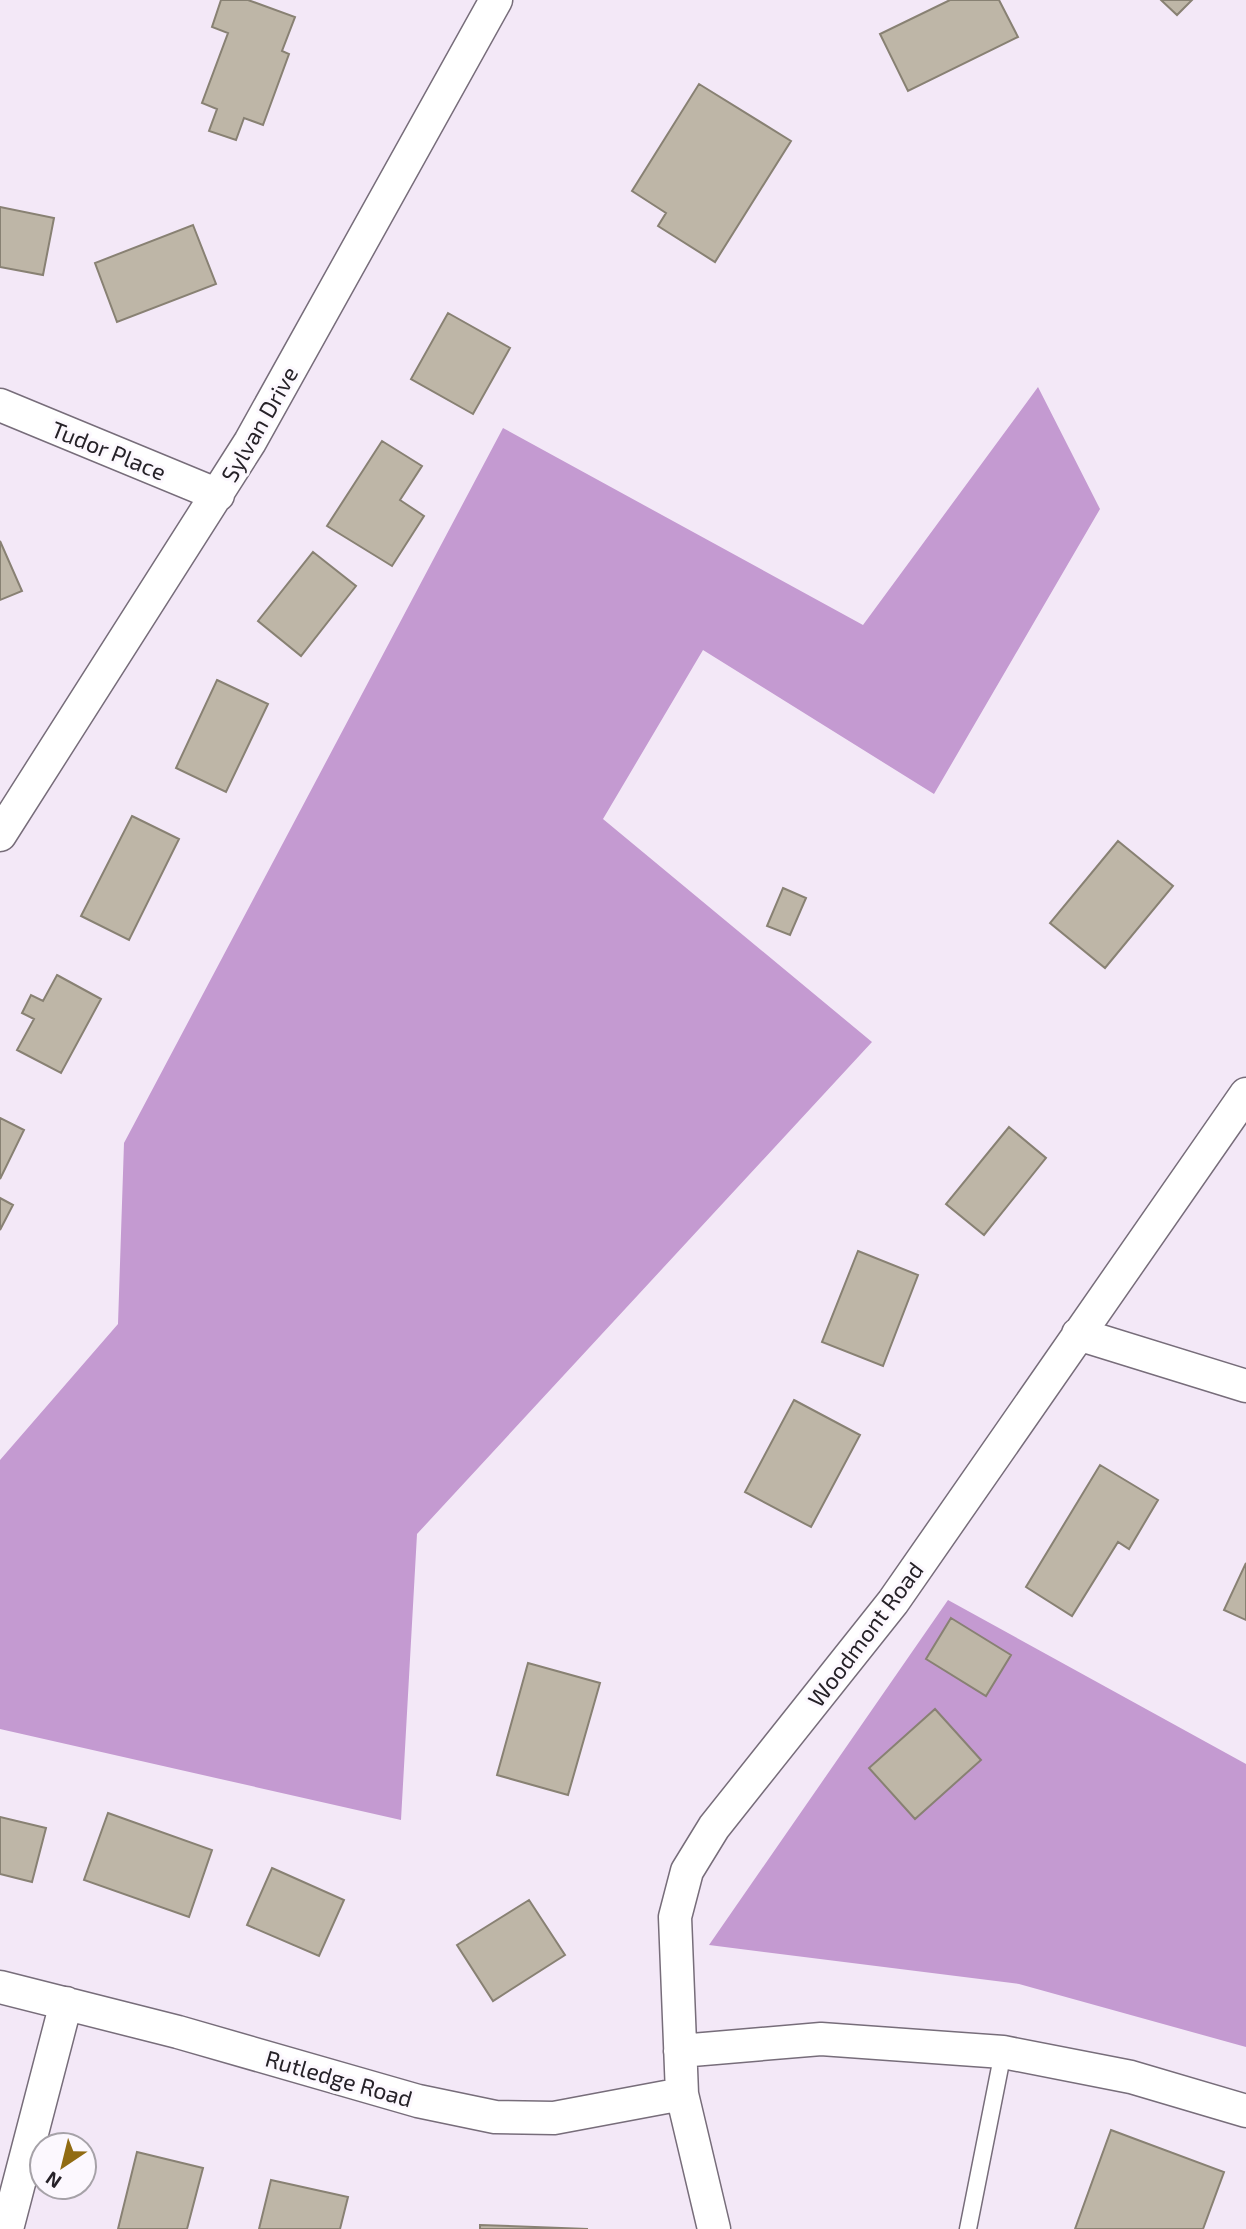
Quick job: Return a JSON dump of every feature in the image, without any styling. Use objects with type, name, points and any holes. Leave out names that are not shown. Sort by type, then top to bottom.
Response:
[{"type":"street","name":"Sylvan Drive","points":[[0,835],[218,495],[496,0]]},
{"type":"street","name":"Tudor Place","points":[[0,405],[218,495]]},
{"type":"street","name":"Woodmont Road","points":[[714,2229],[682,2094],[675,1917],[687,1871],[714,1827],[893,1602],[1246,1094]]},
{"type":"street","points":[[1079,1334],[1246,1385]]},
{"type":"street","name":"Rutledge Road","points":[[0,1987],[418,2101],[495,2117],[554,2118],[682,2094]]},
{"type":"street","points":[[7,2229],[66,2003]]},
{"type":"street","points":[[680,2051],[821,2039],[1003,2052],[1131,2077],[1246,2112]]},
{"type":"lane","points":[[968,2229],[1003,2052]]},
{"type":"shaded area","points":[[1038,387],[1100,509],[934,794],[703,650],[603,819],[872,1042],[417,1534],[401,1820],[0,1729],[0,1460],[118,1324],[124,1143],[503,428],[863,625]]},
{"type":"shaded area","points":[[948,1600],[1246,1764],[1246,2047],[1019,1984],[709,1945]]},
{"type":"building","points":[[221,0],[248,0],[295,17],[282,51],[289,54],[263,125],[244,118],[236,140],[209,131],[217,109],[202,103],[228,33],[212,27]]},
{"type":"building","points":[[950,0],[999,0],[1018,37],[908,91],[880,34]]},
{"type":"building","points":[[1161,0],[1192,0],[1177,15]]},
{"type":"building","points":[[699,84],[791,141],[715,262],[658,226],[666,213],[632,191]]},
{"type":"building","points":[[0,207],[54,218],[43,275],[0,267]]},
{"type":"building","points":[[193,225],[216,284],[117,322],[95,263]]},
{"type":"building","points":[[448,313],[510,348],[473,414],[411,379]]},
{"type":"building","points":[[382,441],[422,466],[400,500],[424,516],[392,566],[327,526]]},
{"type":"building","points":[[0,541],[22,591],[0,600]]},
{"type":"building","points":[[313,552],[356,586],[301,656],[258,621]]},
{"type":"building","points":[[217,680],[268,704],[226,792],[176,768]]},
{"type":"building","points":[[132,816],[179,839],[129,940],[81,916]]},
{"type":"building","points":[[1118,841],[1173,886],[1105,968],[1050,923]]},
{"type":"building","points":[[783,888],[806,898],[790,935],[767,926]]},
{"type":"building","points":[[57,975],[101,999],[61,1073],[17,1050],[34,1019],[22,1013],[31,995],[43,1001]]},
{"type":"building","points":[[0,1118],[24,1130],[0,1179]]},
{"type":"building","points":[[1009,1127],[1046,1158],[984,1235],[946,1204]]},
{"type":"building","points":[[0,1198],[13,1205],[0,1230]]},
{"type":"building","points":[[858,1251],[918,1275],[883,1366],[822,1342]]},
{"type":"building","points":[[794,1400],[860,1435],[811,1527],[745,1492]]},
{"type":"building","points":[[1100,1465],[1158,1500],[1129,1549],[1118,1542],[1072,1616],[1026,1587]]},
{"type":"building","points":[[1246,1563],[1246,1620],[1224,1610]]},
{"type":"building","points":[[951,1618],[1011,1655],[986,1696],[926,1659]]},
{"type":"building","points":[[528,1663],[600,1683],[568,1795],[497,1775]]},
{"type":"building","points":[[935,1709],[981,1760],[915,1819],[869,1768]]},
{"type":"building","points":[[108,1813],[212,1850],[189,1917],[84,1880]]},
{"type":"building","points":[[0,1817],[46,1828],[32,1882],[0,1874]]},
{"type":"building","points":[[272,1868],[344,1900],[319,1956],[247,1925]]},
{"type":"building","points":[[529,1900],[565,1955],[493,2001],[457,1945]]},
{"type":"building","points":[[1111,2130],[1224,2172],[1203,2229],[1075,2229]]},
{"type":"building","points":[[137,2152],[203,2168],[187,2229],[118,2229]]},
{"type":"building","points":[[271,2180],[348,2197],[340,2229],[259,2229]]},
{"type":"building","points":[[480,2225],[588,2229],[480,2229]]}]
